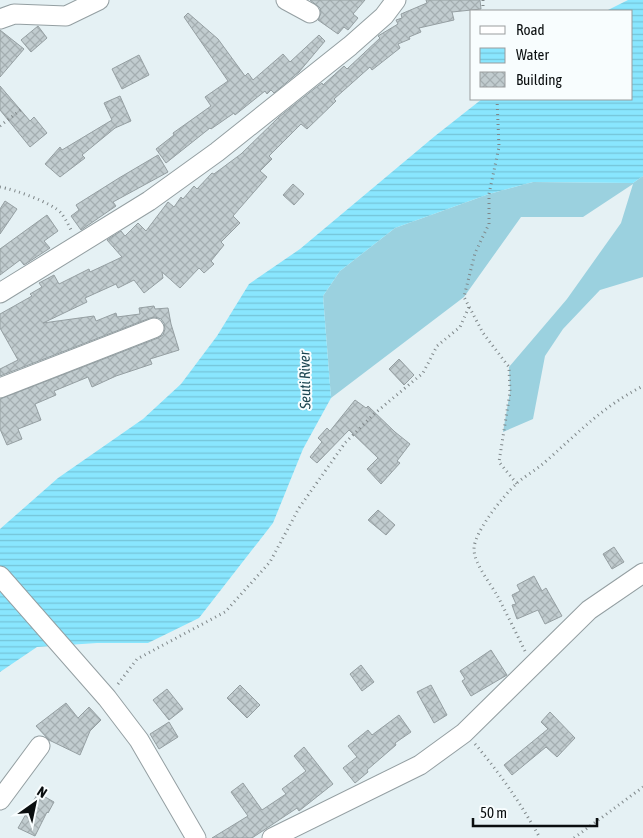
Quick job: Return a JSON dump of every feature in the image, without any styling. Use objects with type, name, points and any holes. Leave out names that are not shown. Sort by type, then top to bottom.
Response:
[{"type":"street","points":[[0,19],[14,14],[66,16],[99,0]]},
{"type":"street","points":[[286,0],[310,13]]},
{"type":"street","points":[[0,293],[149,201],[217,152],[350,46],[384,16],[396,0]]},
{"type":"street","points":[[0,388],[154,328]]},
{"type":"street","points":[[272,838],[420,765],[464,733],[589,610],[643,573]]},
{"type":"street","points":[[0,576],[104,694],[139,740],[196,838]]},
{"type":"street","points":[[0,800],[40,746]]},
{"type":"path","points":[[497,100],[499,147],[489,194],[489,224],[475,253],[464,297],[483,333],[509,367],[510,392],[499,462],[516,484]]},
{"type":"path","points":[[0,126],[23,108]]},
{"type":"path","points":[[0,188],[37,199],[60,211],[80,244]]},
{"type":"path","points":[[104,694],[137,659],[225,612],[270,562],[299,508],[345,443],[374,414],[423,373],[437,346],[460,327],[469,307]]},
{"type":"path","points":[[532,665],[498,596],[481,570],[474,549],[481,528],[516,484],[544,463],[600,412],[643,386]]},
{"type":"path","points":[[464,733],[494,767],[524,810],[540,838]]},
{"type":"path","points":[[574,838],[643,787]]},
{"type":"shaded area","points":[[643,176],[643,277],[600,290],[563,329],[545,356],[533,419],[503,432],[510,392],[509,367],[567,299],[621,223],[633,184],[583,217],[521,217],[464,297],[331,398],[323,296],[340,271],[395,228],[489,194],[533,182],[633,183]]},
{"type":"water","name":"Seuti River","points":[[628,0],[643,0],[643,176],[633,183],[533,182],[489,194],[395,228],[340,271],[323,296],[331,398],[303,449],[273,523],[199,618],[148,643],[97,643],[37,647],[0,672],[0,529],[58,478],[143,419],[181,384],[217,336],[249,284],[300,249],[481,100],[633,100],[633,10],[608,10]]},
{"type":"building","points":[[310,0],[365,0],[353,14],[358,18],[348,30],[344,27],[338,34],[318,20],[321,13],[320,8]]},
{"type":"building","points":[[426,0],[480,0],[481,9],[452,12],[454,20],[419,28],[421,32],[398,44],[400,48],[372,70],[370,67],[334,99],[336,101],[307,129],[301,124],[269,156],[272,159],[260,171],[267,177],[233,216],[240,223],[221,242],[224,245],[211,261],[214,264],[204,273],[199,268],[180,288],[162,272],[163,278],[144,293],[134,280],[118,288],[116,284],[85,298],[87,302],[43,323],[94,316],[96,321],[116,313],[117,317],[140,314],[139,308],[154,306],[155,309],[168,308],[179,350],[150,359],[152,364],[116,376],[92,387],[88,377],[54,391],[56,395],[35,404],[41,420],[18,429],[22,439],[7,445],[0,429],[0,399],[158,338],[163,335],[165,329],[161,319],[150,318],[0,376],[0,369],[18,360],[0,328],[0,314],[32,296],[30,294],[42,287],[39,283],[54,275],[59,284],[89,269],[90,272],[122,257],[107,240],[121,231],[125,236],[138,223],[146,231],[168,202],[174,207],[181,197],[183,199],[194,186],[197,189],[212,173],[214,174],[241,154],[279,117],[314,89],[322,83],[323,85],[344,66],[347,69],[380,38],[378,36],[398,24],[396,20],[402,18],[401,14],[427,3]]},
{"type":"building","points":[[188,13],[218,39],[245,76],[248,73],[253,80],[283,54],[290,62],[319,35],[325,41],[299,72],[274,93],[271,90],[267,94],[265,91],[235,115],[234,113],[210,128],[166,163],[156,149],[174,135],[173,133],[211,106],[205,97],[228,81],[184,17]]},
{"type":"building","points":[[38,26],[47,38],[31,52],[21,40]]},
{"type":"building","points":[[0,30],[24,49],[0,77]]},
{"type":"building","points":[[139,55],[149,75],[122,89],[112,69]]},
{"type":"building","points":[[0,86],[30,121],[34,117],[47,133],[30,147],[0,110]]},
{"type":"building","points":[[120,96],[131,121],[115,128],[82,155],[85,158],[60,177],[45,164],[60,147],[62,150],[112,120],[104,103]]},
{"type":"building","points":[[158,155],[168,172],[113,202],[116,206],[81,230],[71,216],[79,210],[76,205]]},
{"type":"building","points":[[293,184],[304,194],[294,205],[283,195]]},
{"type":"building","points":[[5,201],[17,209],[0,234],[0,209]]},
{"type":"building","points":[[47,215],[58,231],[44,241],[50,248],[24,265],[20,260],[0,275],[0,249]]},
{"type":"building","points":[[399,359],[414,375],[404,385],[389,369]]},
{"type":"building","points":[[355,400],[366,408],[368,406],[410,444],[397,461],[400,463],[381,484],[367,469],[378,458],[349,430],[317,463],[310,457],[322,442],[318,438],[327,428],[330,431]]},
{"type":"building","points":[[378,510],[395,525],[386,535],[368,520]]},
{"type":"building","points":[[614,547],[624,562],[612,569],[603,554]]},
{"type":"building","points":[[534,576],[542,591],[546,588],[562,616],[545,624],[538,610],[517,619],[512,605],[516,604],[512,595],[520,591],[517,585]]},
{"type":"building","points":[[491,650],[507,675],[471,696],[462,681],[465,679],[460,671]]},
{"type":"building","points":[[361,665],[374,682],[362,691],[350,674]]},
{"type":"building","points":[[240,685],[260,705],[247,718],[227,698]]},
{"type":"building","points":[[431,685],[447,715],[434,723],[417,692]]},
{"type":"building","points":[[167,689],[183,709],[169,720],[153,700]]},
{"type":"building","points":[[66,703],[78,718],[89,707],[101,720],[90,731],[80,755],[49,740],[36,726]]},
{"type":"building","points":[[550,712],[575,738],[557,757],[546,747],[512,775],[504,765],[548,729],[541,722]]},
{"type":"building","points":[[399,715],[411,732],[395,743],[396,745],[355,783],[343,768],[357,757],[348,746],[368,730],[372,735]]},
{"type":"building","points":[[169,722],[178,737],[159,749],[150,734]]},
{"type":"building","points":[[304,747],[333,784],[299,811],[297,808],[252,838],[212,838],[248,816],[231,792],[243,783],[262,810],[286,794],[282,789],[306,771],[294,756]]},
{"type":"building","points":[[38,793],[54,802],[35,836],[18,828]]}]
